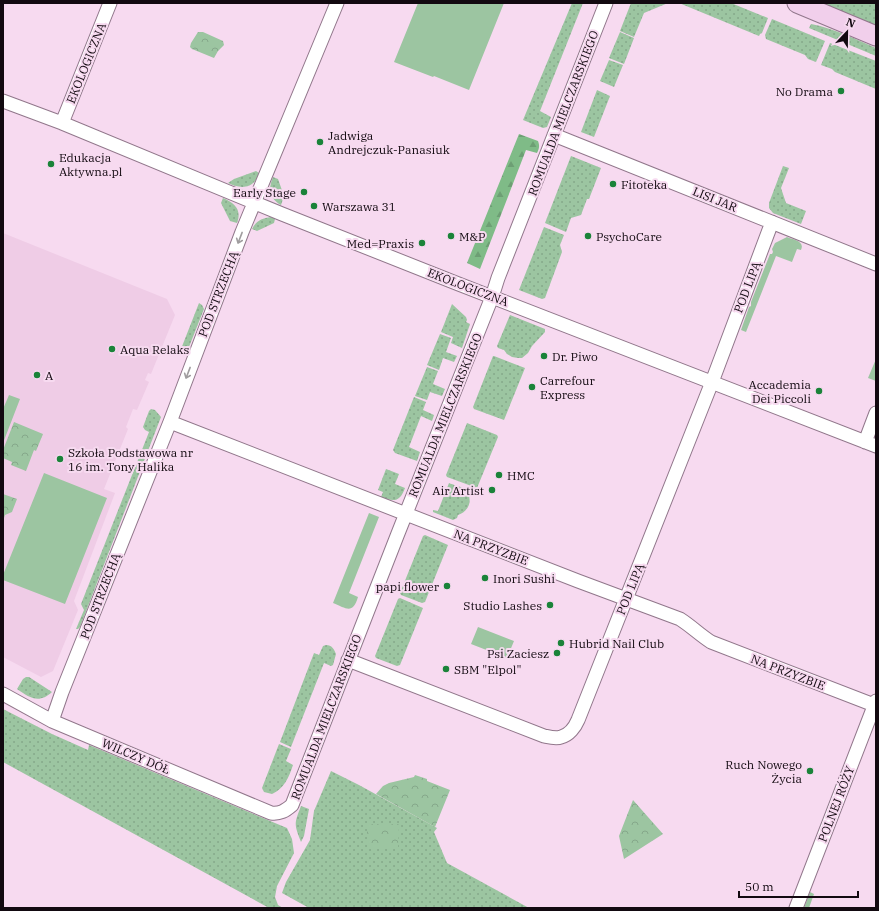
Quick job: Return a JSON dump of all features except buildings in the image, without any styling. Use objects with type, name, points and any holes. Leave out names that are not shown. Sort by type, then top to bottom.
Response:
[{"type":"street","name":"EKOLOGICZNA","points":[[62,124],[110,3]]},
{"type":"street","name":"POD STRZECHĄ","points":[[52,721],[87,628],[170,422],[254,202],[337,3]]},
{"type":"street","name":"ROMUALDA MIELCZARSKIEGO","points":[[271,813],[279,814],[292,805],[606,3]]},
{"type":"street","points":[[797,3],[876,36]]},
{"type":"street","name":"EKOLOGICZNA","points":[[3,101],[492,297],[870,444]]},
{"type":"street","name":"LISI JAR","points":[[554,135],[876,264]]},
{"type":"street","name":"POD LIPĄ","points":[[348,660],[544,736],[554,738],[561,737],[575,726],[712,382],[772,222]]},
{"type":"street","points":[[870,444],[876,413]]},
{"type":"street","name":"NA PRZYZBIE","points":[[170,422],[680,619],[689,624],[711,642],[875,703]]},
{"type":"street","name":"WILCZY DÓŁ","points":[[3,694],[52,721],[271,813]]},
{"type":"street","name":"POLNEJ RÓŻY","points":[[796,908],[875,703]]},
{"type":"shaded area","name":"Szkoła Podstawowa nr 16 im. Tony Halika","points":[[3,233],[167,299],[175,315],[151,374],[148,373],[145,380],[149,382],[137,410],[133,409],[126,427],[128,429],[104,489],[115,493],[74,601],[78,610],[53,671],[41,677],[3,657]]},
{"type":"green space","points":[[418,3],[504,3],[469,90],[394,62]]},
{"type":"green space","points":[[572,3],[583,3],[540,111],[551,117],[547,127],[543,128],[523,120]]},
{"type":"green space","points":[[631,3],[668,3],[644,13],[634,37],[620,31]]},
{"type":"green space","points":[[679,3],[731,3],[768,18],[762,33],[759,36]]},
{"type":"green space","points":[[821,3],[876,3],[876,25]]},
{"type":"green space","points":[[772,19],[825,41],[816,62],[808,59],[805,55],[766,39],[765,35]]},
{"type":"green space","points":[[811,24],[836,31],[876,48],[876,56],[809,28]]},
{"type":"green space","points":[[198,32],[203,32],[223,41],[224,45],[214,58],[190,47]]},
{"type":"green space","points":[[620,32],[634,38],[624,64],[609,58]]},
{"type":"green space","points":[[830,43],[876,61],[876,89],[821,65]]},
{"type":"green space","points":[[609,60],[623,65],[614,87],[600,81]]},
{"type":"green space","points":[[597,90],[610,96],[594,137],[581,132]]},
{"type":"green space","points":[[519,134],[538,141],[539,149],[537,153],[526,150],[480,269],[467,263]]},
{"type":"green space","points":[[571,156],[601,168],[581,215],[571,218],[566,232],[545,223]]},
{"type":"green space","points":[[783,166],[789,168],[781,188],[786,203],[806,211],[801,224],[773,213],[769,208],[769,203]]},
{"type":"green space","points":[[256,171],[259,173],[257,178],[249,186],[235,186],[228,183],[234,179]]},
{"type":"green space","points":[[273,177],[278,179],[284,196],[281,205],[274,199],[271,193],[270,185]]},
{"type":"green space","points":[[223,198],[231,202],[238,211],[239,214],[237,223],[230,221],[221,203]]},
{"type":"green space","points":[[271,217],[275,219],[274,223],[257,231],[252,229],[260,220]]},
{"type":"green space","points":[[544,227],[564,235],[560,245],[562,252],[545,298],[542,299],[519,290]]},
{"type":"green space","points":[[787,237],[800,243],[802,247],[801,250],[797,249],[792,262],[776,256],[746,332],[741,330],[770,254],[773,252],[772,249],[775,243]]},
{"type":"green space","points":[[199,303],[204,309],[187,352],[181,349]]},
{"type":"green space","points":[[452,304],[466,317],[466,322],[470,324],[462,348],[451,343],[453,337],[441,332]]},
{"type":"green space","points":[[510,315],[545,329],[545,332],[522,358],[512,357],[497,346]]},
{"type":"green space","points":[[440,334],[451,338],[446,352],[457,356],[454,362],[443,358],[439,370],[427,365]]},
{"type":"green space","points":[[493,356],[525,368],[504,420],[474,409],[473,407]]},
{"type":"green space","points":[[876,359],[876,381],[868,378]]},
{"type":"green space","points":[[427,367],[438,371],[433,384],[445,389],[442,396],[430,392],[427,400],[415,396]]},
{"type":"green space","points":[[9,395],[20,399],[3,443],[3,409]]},
{"type":"green space","points":[[414,397],[426,402],[423,410],[434,415],[432,421],[421,416],[409,447],[420,452],[417,461],[395,453],[393,450]]},
{"type":"green space","points":[[151,409],[155,410],[161,417],[80,627],[76,629],[84,610],[81,604],[149,432],[143,427]]},
{"type":"green space","points":[[14,422],[43,434],[36,451],[34,450],[26,471],[11,465],[12,462],[3,458],[3,450]]},
{"type":"green space","points":[[467,423],[497,435],[498,437],[477,488],[447,477],[446,475]]},
{"type":"green space","points":[[386,469],[399,474],[395,484],[405,488],[401,496],[396,500],[381,497],[383,492],[378,490]]},
{"type":"green space","points":[[44,473],[107,498],[65,604],[3,580],[3,575]]},
{"type":"green space","points":[[449,483],[464,489],[470,500],[468,507],[453,520],[433,512],[433,510],[438,511]]},
{"type":"green space","points":[[3,494],[17,499],[12,512],[5,515],[3,521]]},
{"type":"green space","points":[[369,513],[379,517],[349,593],[358,597],[354,606],[349,609],[333,603]]},
{"type":"green space","points":[[425,535],[448,545],[425,602],[422,603],[401,595],[400,593],[423,536]]},
{"type":"green space","points":[[400,598],[423,608],[400,665],[397,666],[376,658],[375,656],[398,599]]},
{"type":"green space","points":[[478,627],[514,641],[507,658],[471,644]]},
{"type":"green space","points":[[323,646],[330,646],[336,654],[333,665],[331,666],[324,663],[291,747],[280,742],[314,653],[319,655]]},
{"type":"green space","points":[[26,677],[29,677],[52,692],[39,699],[26,695],[17,689]]},
{"type":"green space","points":[[3,709],[52,734],[88,750],[89,745],[287,828],[292,839],[294,853],[277,886],[275,897],[278,905],[283,908],[269,908],[3,762]]},
{"type":"green space","points":[[279,744],[291,749],[286,761],[293,765],[283,786],[272,794],[264,792],[262,788]]},
{"type":"green space","points":[[331,771],[437,828],[434,832],[447,863],[529,908],[309,908],[282,893],[286,882],[310,840],[314,811]]},
{"type":"green space","points":[[415,775],[450,790],[435,827],[376,794],[383,786],[389,783],[414,777]]},
{"type":"green space","points":[[633,800],[663,834],[624,859],[619,836]]},
{"type":"green space","points":[[301,806],[309,809],[304,836],[301,842],[296,824]]},
{"type":"green space","points":[[367,824],[399,824],[398,848],[367,847]]},
{"type":"green space","points":[[810,892],[814,894],[809,908],[804,908]]},
{"type":"place","name":"No Drama","points":[[841,91]]},
{"type":"place","name":"Jadwiga Andrejczuk-Panasiuk","points":[[320,142]]},
{"type":"place","name":"Edukacja Aktywna.pl","points":[[51,164]]},
{"type":"place","name":"Fitoteka","points":[[613,184]]},
{"type":"place","name":"Early Stage","points":[[304,192]]},
{"type":"place","name":"Warszawa 31","points":[[314,206]]},
{"type":"place","name":"M&P","points":[[451,236]]},
{"type":"place","name":"PsychoCare","points":[[588,236]]},
{"type":"place","name":"Med=Praxis","points":[[422,243]]},
{"type":"place","name":"Aqua Relaks","points":[[112,349]]},
{"type":"place","name":"Dr. Piwo","points":[[544,356]]},
{"type":"place","name":"A","points":[[37,375]]},
{"type":"place","name":"Carrefour Express","points":[[532,387]]},
{"type":"place","name":"Accademia Dei Piccoli","points":[[819,391]]},
{"type":"place","name":"Szkoła Podstawowa nr 16 im. Tony Halika","points":[[60,459]]},
{"type":"place","name":"HMC","points":[[499,475]]},
{"type":"place","name":"Air Artist","points":[[492,490]]},
{"type":"place","name":"Inori Sushi","points":[[485,578]]},
{"type":"place","name":"papi flower","points":[[447,586]]},
{"type":"place","name":"Studio Lashes","points":[[550,605]]},
{"type":"place","name":"Hubrid Nail Club","points":[[561,643]]},
{"type":"place","name":"Psi Zaciesz","points":[[557,653]]},
{"type":"place","name":"SBM \"Elpol\"","points":[[446,669]]},
{"type":"place","name":"Ruch Nowego Życia","points":[[810,771]]}]
